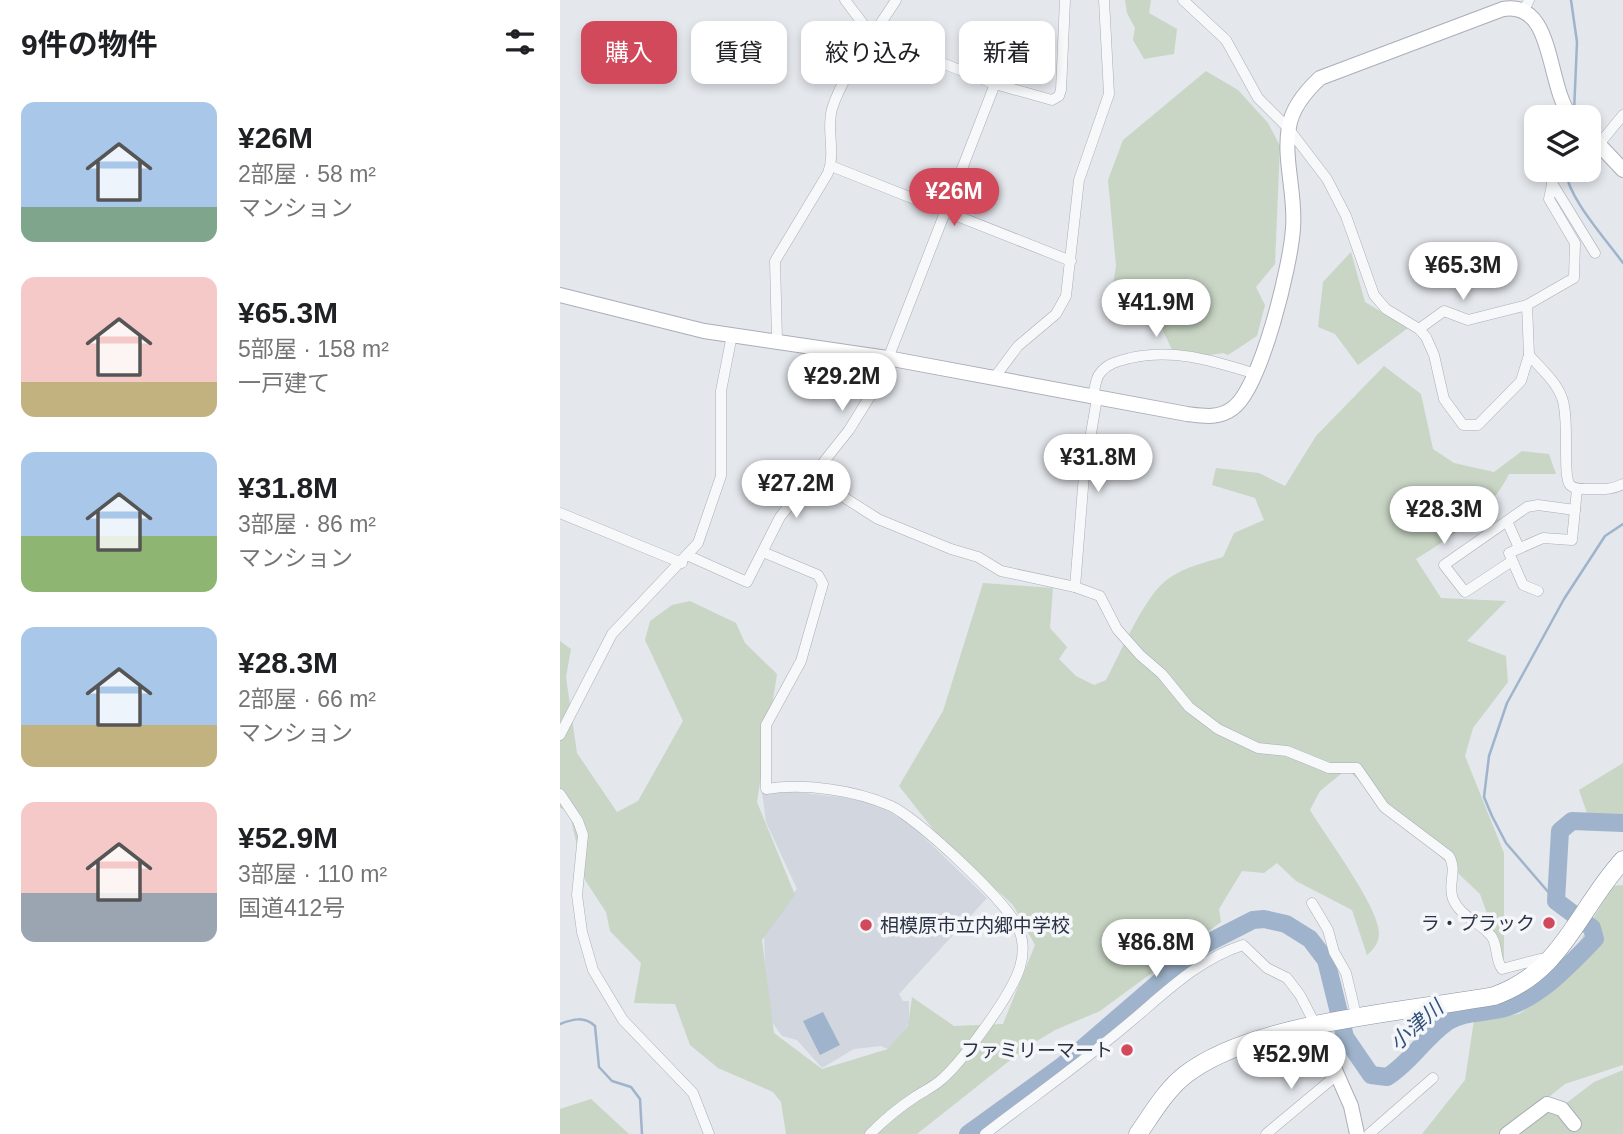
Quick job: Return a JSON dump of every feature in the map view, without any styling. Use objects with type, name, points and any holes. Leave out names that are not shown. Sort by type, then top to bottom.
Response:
[{"type":"highway","points":[[1138,1134],[1172,1087],[1215,1056],[1256,1039],[1494,996],[1529,979],[1551,961],[1623,860]]},
{"type":"street","points":[[845,0],[862,21]]},
{"type":"street","points":[[883,21],[896,0]]},
{"type":"street","points":[[560,513],[747,582],[780,517],[849,430],[887,358],[995,84],[1052,100],[1059,96],[1065,0]]},
{"type":"street","points":[[994,378],[1018,346],[1047,322],[1062,305],[1071,261],[1079,180],[1109,94],[1104,0]]},
{"type":"street","points":[[1183,0],[1226,40],[1258,98],[1312,156],[1339,201],[1376,298],[1386,309],[1419,329],[1432,350],[1444,399],[1463,425],[1478,425],[1519,384],[1529,355],[1527,304]]},
{"type":"street","points":[[560,295],[664,322],[732,335],[887,358],[1095,398],[1213,416],[1233,409],[1241,401],[1256,374],[1268,340],[1293,229],[1288,128],[1301,99],[1315,83],[1332,71],[1503,9],[1527,4],[1540,27],[1558,96],[1563,105]]},
{"type":"street","points":[[777,340],[775,261],[831,166],[829,125],[833,107],[846,84]]},
{"type":"street","points":[[1601,133],[1623,115]]},
{"type":"street","points":[[1601,146],[1623,170]]},
{"type":"street","points":[[831,166],[1071,261]]},
{"type":"street","points":[[1419,329],[1444,311],[1468,320],[1527,304],[1568,284],[1575,275],[1577,247],[1549,199],[1552,183]]},
{"type":"street","points":[[1552,183],[1595,253]]},
{"type":"street","points":[[560,735],[612,634],[685,560],[703,530],[721,476],[723,457],[720,400],[732,335]]},
{"type":"street","points":[[1529,355],[1556,384],[1563,400],[1568,427],[1565,475],[1570,484],[1577,489],[1613,489],[1623,484]]},
{"type":"street","points":[[1075,587],[1083,489],[1098,377],[1103,369],[1115,362],[1140,356],[1198,356],[1256,374]]},
{"type":"street","points":[[811,477],[878,519],[951,549],[978,557],[1001,571],[1075,587],[1100,596],[1118,629],[1140,656],[1162,674],[1189,707],[1218,729],[1258,748],[1287,751],[1329,768],[1357,768],[1384,807],[1449,856],[1454,868],[1450,885],[1454,901],[1470,921],[1491,936],[1502,969],[1539,959],[1551,961]]},
{"type":"street","points":[[1538,591],[1523,585],[1509,553],[1544,538],[1572,540],[1577,489]]},
{"type":"street","points":[[1512,561],[1465,592],[1444,565],[1527,507],[1538,505],[1575,510]]},
{"type":"street","points":[[1507,521],[1519,548]]},
{"type":"street","points":[[763,552],[818,575],[823,584],[801,661],[766,725],[766,789],[798,787],[862,797],[905,814],[932,835],[1012,917],[1022,940],[1023,957],[1013,982],[956,1064],[940,1081],[890,1114],[870,1134]]},
{"type":"street","points":[[560,794],[578,821],[583,835],[577,895],[582,932],[593,971],[623,1020],[693,1093],[709,1134]]},
{"type":"street","points":[[1312,903],[1328,930],[1334,952],[1346,973],[1339,1023],[1338,1073],[1351,1106],[1357,1134]]},
{"type":"street","points":[[985,1134],[1129,1024],[1181,977],[1228,950],[1243,945],[1267,968],[1287,978],[1300,995],[1339,1023]]},
{"type":"street","points":[[1266,1134],[1338,1073]]},
{"type":"street","points":[[1369,1134],[1433,1078]]},
{"type":"street","points":[[1507,1134],[1547,1104],[1562,1109],[1574,1124]]},
{"type":"shaded area","name":"相模原市立内郷中学校","points":[[786,791],[867,800],[908,822],[987,898],[899,994],[903,1001],[909,1001],[909,1023],[892,1051],[881,1046],[854,1049],[822,1068],[797,1040],[782,1036],[767,1015],[764,935],[773,915],[797,889],[766,822],[762,792]]},
{"type":"green space","points":[[1125,0],[1151,0],[1149,13],[1177,29],[1174,54],[1144,59],[1133,40],[1135,28],[1127,13]]},
{"type":"green space","points":[[1206,71],[1238,90],[1268,123],[1280,146],[1275,264],[1256,287],[1265,305],[1257,336],[1228,355],[1223,353],[1177,360],[1152,308],[1111,298],[1116,266],[1108,180],[1123,140]]},
{"type":"green space","points":[[1351,252],[1365,302],[1408,328],[1358,365],[1335,334],[1318,327],[1323,282]]},
{"type":"green space","points":[[1384,366],[1421,394],[1433,449],[1454,463],[1494,472],[1522,451],[1549,454],[1556,474],[1509,474],[1481,512],[1416,559],[1441,598],[1506,601],[1467,641],[1506,656],[1508,682],[1473,728],[1465,756],[1504,853],[1504,961],[1480,894],[1347,769],[1320,791],[1310,810],[1361,889],[1377,921],[1378,940],[1367,955],[1352,910],[1296,881],[1277,863],[1264,873],[1242,871],[1219,909],[1221,922],[1100,1011],[1055,1030],[1027,1047],[917,1134],[786,1134],[781,1102],[773,1092],[718,1068],[690,1045],[675,1004],[634,1003],[641,963],[610,931],[606,912],[585,880],[569,811],[560,808],[560,641],[571,649],[566,677],[577,753],[617,812],[638,801],[683,721],[645,640],[650,621],[672,605],[690,601],[736,623],[745,643],[777,674],[757,802],[795,895],[762,940],[774,1033],[822,1069],[888,1049],[908,1026],[912,997],[954,1026],[1003,1024],[1035,945],[1013,905],[940,838],[899,786],[943,711],[983,583],[1053,588],[1050,628],[1067,647],[1059,659],[1076,676],[1094,685],[1106,680],[1142,610],[1160,586],[1181,571],[1223,557],[1234,533],[1264,520],[1255,498],[1212,485],[1216,468],[1259,473],[1285,486],[1316,436]]},
{"type":"green space","points":[[1623,763],[1623,819],[1588,816],[1579,790]]},
{"type":"green space","points":[[1623,885],[1623,1065],[1565,1084],[1503,1134],[1422,1134],[1465,1080],[1474,1020],[1519,1014],[1550,993],[1612,886]]},
{"type":"green space","points":[[1623,1070],[1623,1134],[1512,1134],[1543,1111],[1556,1111],[1594,1082]]},
{"type":"green space","points":[[591,1099],[629,1134],[560,1134],[560,1109]]},
{"type":"water","points":[[823,1012],[840,1045],[820,1055],[803,1021]]},
{"type":"waterway","points":[[1571,0],[1577,42],[1574,105]]},
{"type":"waterway","points":[[1568,182],[1580,206],[1623,263]]},
{"type":"waterway","points":[[1556,901],[1506,843],[1492,816],[1484,797],[1489,756],[1507,703],[1564,599],[1605,536],[1623,524]]},
{"type":"waterway","name":"小津川","points":[[968,1134],[1062,1066],[1200,947],[1253,920],[1264,919],[1286,924],[1310,939],[1326,960],[1345,1037],[1371,1075],[1387,1077],[1447,1022],[1468,1014],[1505,1008],[1531,996],[1554,979],[1595,939],[1592,928],[1556,901],[1560,831],[1572,821],[1623,823]]},
{"type":"waterway","points":[[560,1024],[578,1019],[595,1026],[599,1067],[612,1081],[631,1087],[640,1099],[642,1134]]},
{"type":"place","name":"ラ・プラック","points":[[1549,923]]},
{"type":"place","name":"相模原市立内郷中学校","points":[[866,925]]},
{"type":"place","name":"ファミリーマート","points":[[1127,1050]]}]
